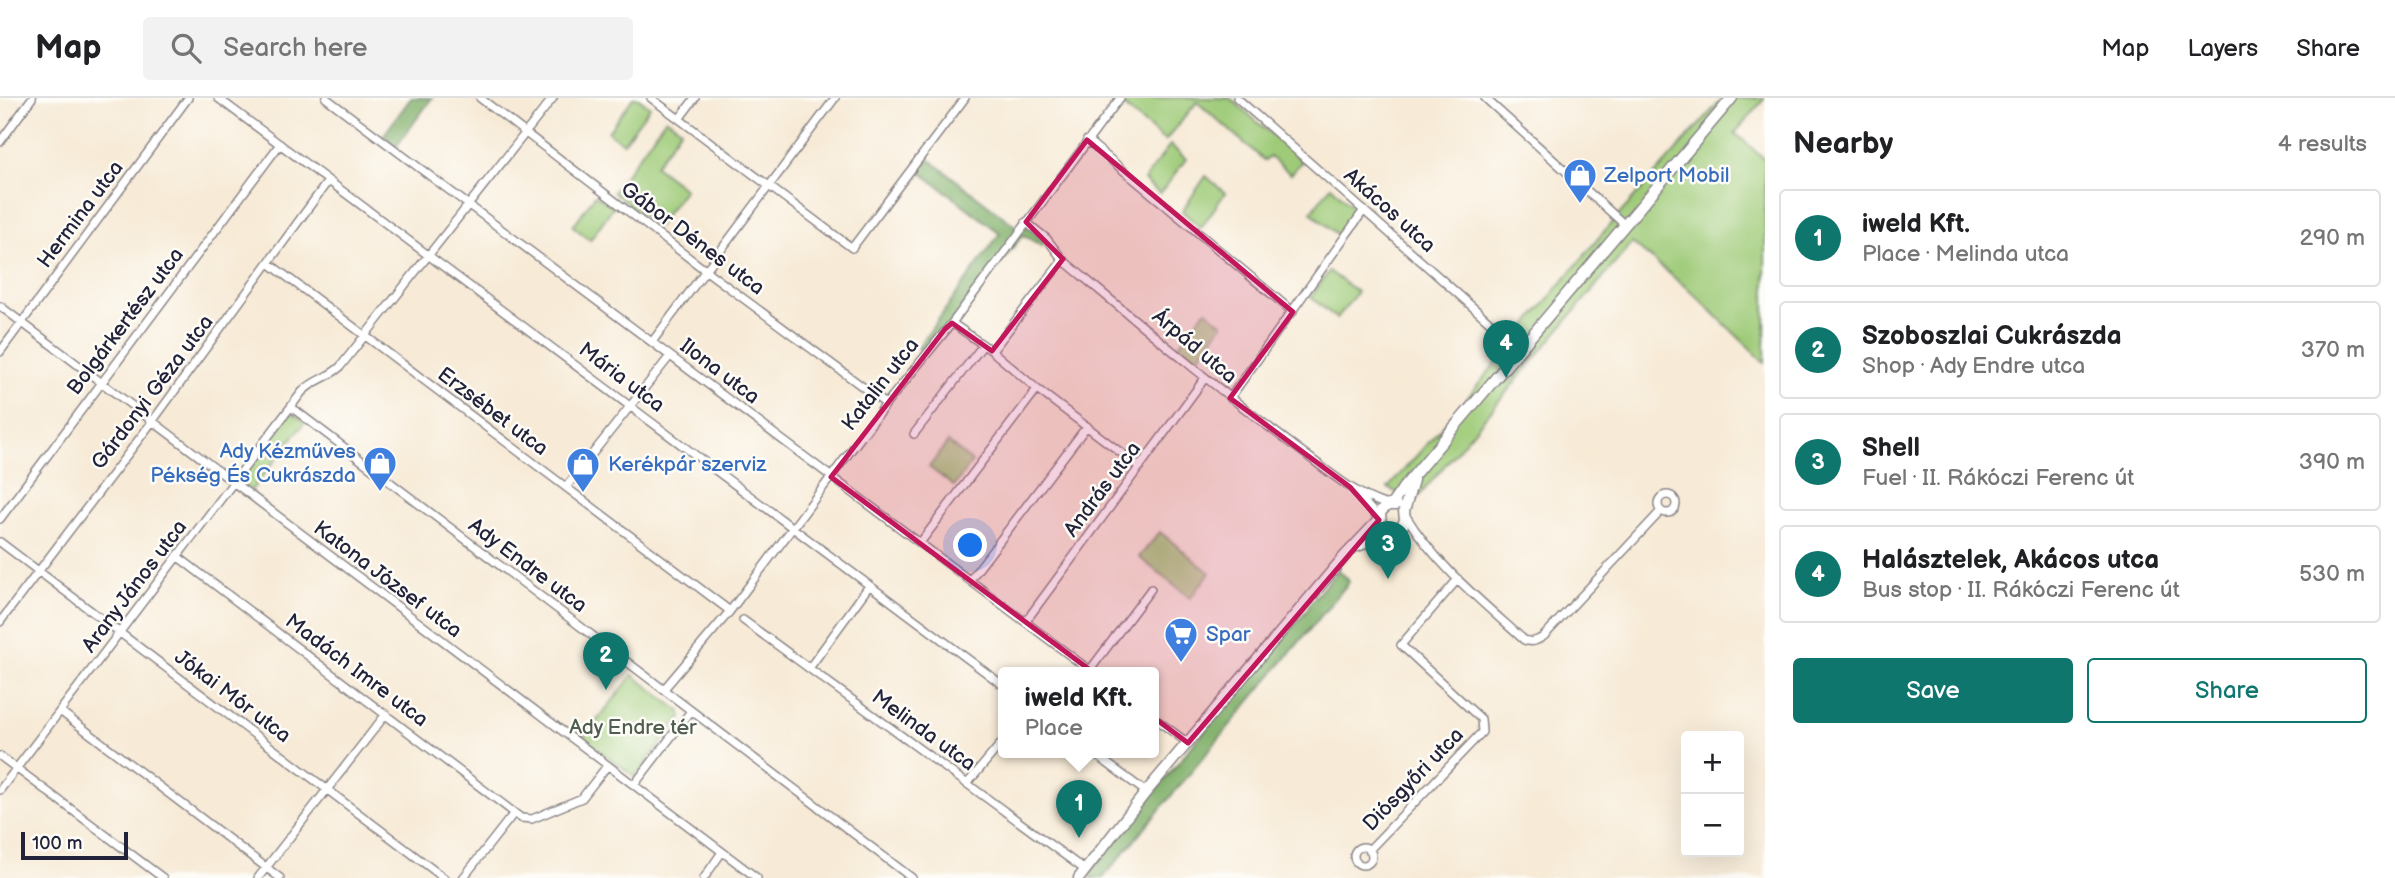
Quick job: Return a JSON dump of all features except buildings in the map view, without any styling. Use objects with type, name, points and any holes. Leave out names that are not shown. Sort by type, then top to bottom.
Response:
[{"type":"main road","points":[[1082,874],[1146,792],[1379,519],[1383,507],[1390,504],[1732,98]]},
{"type":"main road","points":[[1351,550],[1404,524],[1408,492],[1415,473]]},
{"type":"main road","points":[[1390,504],[1401,507],[1405,514]]},
{"type":"main road","points":[[1379,519],[1385,529],[1394,530]]},
{"type":"street","points":[[0,142],[32,98]]},
{"type":"street","name":"Hermina utca","points":[[0,352],[188,98]]},
{"type":"street","name":"Mária utca","points":[[218,98],[998,682]]},
{"type":"street","name":"Ilona utca","points":[[326,98],[1086,667]]},
{"type":"street","name":"Gábor Dénes utca","points":[[480,98],[886,404]]},
{"type":"street","name":"Arany János utca","points":[[0,790],[308,385],[334,373],[340,367],[553,98]]},
{"type":"street","points":[[651,98],[852,248],[965,98]]},
{"type":"street","points":[[679,119],[695,98]]},
{"type":"street","points":[[652,342],[835,98]]},
{"type":"street","name":"Katalin utca","points":[[664,689],[730,611],[886,404],[952,323],[1120,98]]},
{"type":"street","name":"Akácos utca","points":[[1237,98],[1520,349]]},
{"type":"street","points":[[1485,98],[1625,225]]},
{"type":"street","points":[[1087,140],[1293,312]]},
{"type":"street","name":"Bolgárkertész utca","points":[[0,519],[279,144]]},
{"type":"street","name":"Gárdonyi Géza utca","points":[[0,622],[270,264],[328,181]]},
{"type":"street","points":[[1230,398],[1364,210]]},
{"type":"street","name":"Árpád utca","points":[[1026,222],[1047,239],[1063,260],[1230,398],[1350,487],[1377,502],[1390,504]]},
{"type":"street","points":[[992,351],[1063,260]]},
{"type":"street","name":"Erzsébet utca","points":[[270,264],[730,611]]},
{"type":"street","name":"Katona József utca","points":[[0,306],[757,878]]},
{"type":"street","points":[[952,323],[1140,467]]},
{"type":"street","points":[[914,434],[983,345]]},
{"type":"street","points":[[566,487],[670,356]]},
{"type":"street","name":"András utca","points":[[1026,621],[1205,378]]},
{"type":"street","points":[[920,542],[1037,389]]},
{"type":"street","name":"Ady Endre utca","points":[[291,407],[912,878]]},
{"type":"street","points":[[970,580],[1087,426]]},
{"type":"street","name":"Árpád utca","points":[[1350,487],[1379,519]]},
{"type":"street","points":[[1405,514],[1422,540],[1458,579],[1524,640],[1536,641],[1544,636],[1661,511]]},
{"type":"street","points":[[1394,530],[1422,540]]},
{"type":"street","name":"Jókai Mór utca","points":[[0,542],[444,878]]},
{"type":"street","name":"Madách Imre utca","points":[[177,556],[514,813]]},
{"type":"street","name":"Diósgyőri utca","points":[[1369,850],[1482,732],[1481,719],[1401,645],[1458,579]]},
{"type":"street","points":[[810,667],[869,586]]},
{"type":"street","points":[[1094,667],[1151,589]]},
{"type":"street","name":"Melinda utca","points":[[743,620],[967,784],[1082,874]]},
{"type":"street","points":[[60,711],[280,878]]},
{"type":"street","points":[[634,785],[691,711]]},
{"type":"street","points":[[258,878],[386,714]]},
{"type":"street","points":[[1159,722],[1188,743]]},
{"type":"street","points":[[967,784],[998,747]]},
{"type":"street","points":[[0,756],[163,878]]},
{"type":"street","points":[[1100,758],[1146,792]]},
{"type":"street","points":[[463,878],[514,813],[521,818],[532,819],[582,799],[607,766]]},
{"type":"street","points":[[704,878],[722,852]]},
{"type":"highlighted area","points":[[1087,140],[1293,312],[1230,398],[1350,487],[1379,520],[1188,743],[831,477],[945,329],[952,323],[992,351],[1063,259],[1026,222]]},
{"type":"green space","points":[[411,98],[432,98],[396,147],[383,136]]},
{"type":"green space","points":[[633,98],[639,98],[650,107],[623,143],[608,132]]},
{"type":"green space","points":[[1122,98],[1230,98],[1302,161],[1291,174],[1270,157],[1265,161],[1197,102],[1165,141],[1119,102]]},
{"type":"green space","points":[[1723,98],[1765,98],[1735,133],[1765,160],[1765,363],[1693,293],[1632,243],[1414,502],[1388,488],[1464,402],[1601,235]]},
{"type":"green space","points":[[666,118],[681,129],[655,166],[685,189],[657,226],[613,192]]},
{"type":"green space","points":[[1170,145],[1186,159],[1160,194],[1144,180]]},
{"type":"green space","points":[[929,159],[1018,228],[1029,227],[1044,242],[1042,246],[1023,235],[957,320],[924,351],[918,348],[1000,233],[919,171]]},
{"type":"green space","points":[[1206,176],[1225,193],[1201,228],[1182,211]]},
{"type":"green space","points":[[1331,186],[1357,211],[1339,236],[1311,212]]},
{"type":"green space","points":[[595,195],[613,207],[590,240],[573,226]]},
{"type":"green space","points":[[1329,271],[1357,292],[1337,319],[1311,297]]},
{"type":"green space","points":[[1206,310],[1223,324],[1196,360],[1178,346]]},
{"type":"green space","points":[[292,413],[305,422],[251,491],[237,481]]},
{"type":"green space","points":[[948,442],[972,462],[954,486],[929,467]]},
{"type":"green space","points":[[1160,532],[1210,573],[1190,598],[1139,557]]},
{"type":"green space","points":[[1338,570],[1349,582],[1103,878],[1090,878],[1093,869],[1190,748]]},
{"type":"green space","name":"Ady Endre tér","points":[[633,675],[680,711],[682,717],[635,777],[583,738]]},
{"type":"place","name":"Zelport Mobil","points":[[1580,205]]},
{"type":"place","name":"Halásztelek, Akácos utca","points":[[1506,378]]},
{"type":"place","name":"Ady Kézműves Pékség És Cukrászda","points":[[380,493]]},
{"type":"place","name":"Kerékpár szerviz","points":[[583,494]]},
{"type":"place","name":"Shell","points":[[1388,579]]},
{"type":"place","name":"Spar","points":[[1181,664]]},
{"type":"place","name":"Szoboszlai Cukrászda","points":[[606,690]]},
{"type":"place","name":"iweld Kft.","points":[[1079,838]]}]
